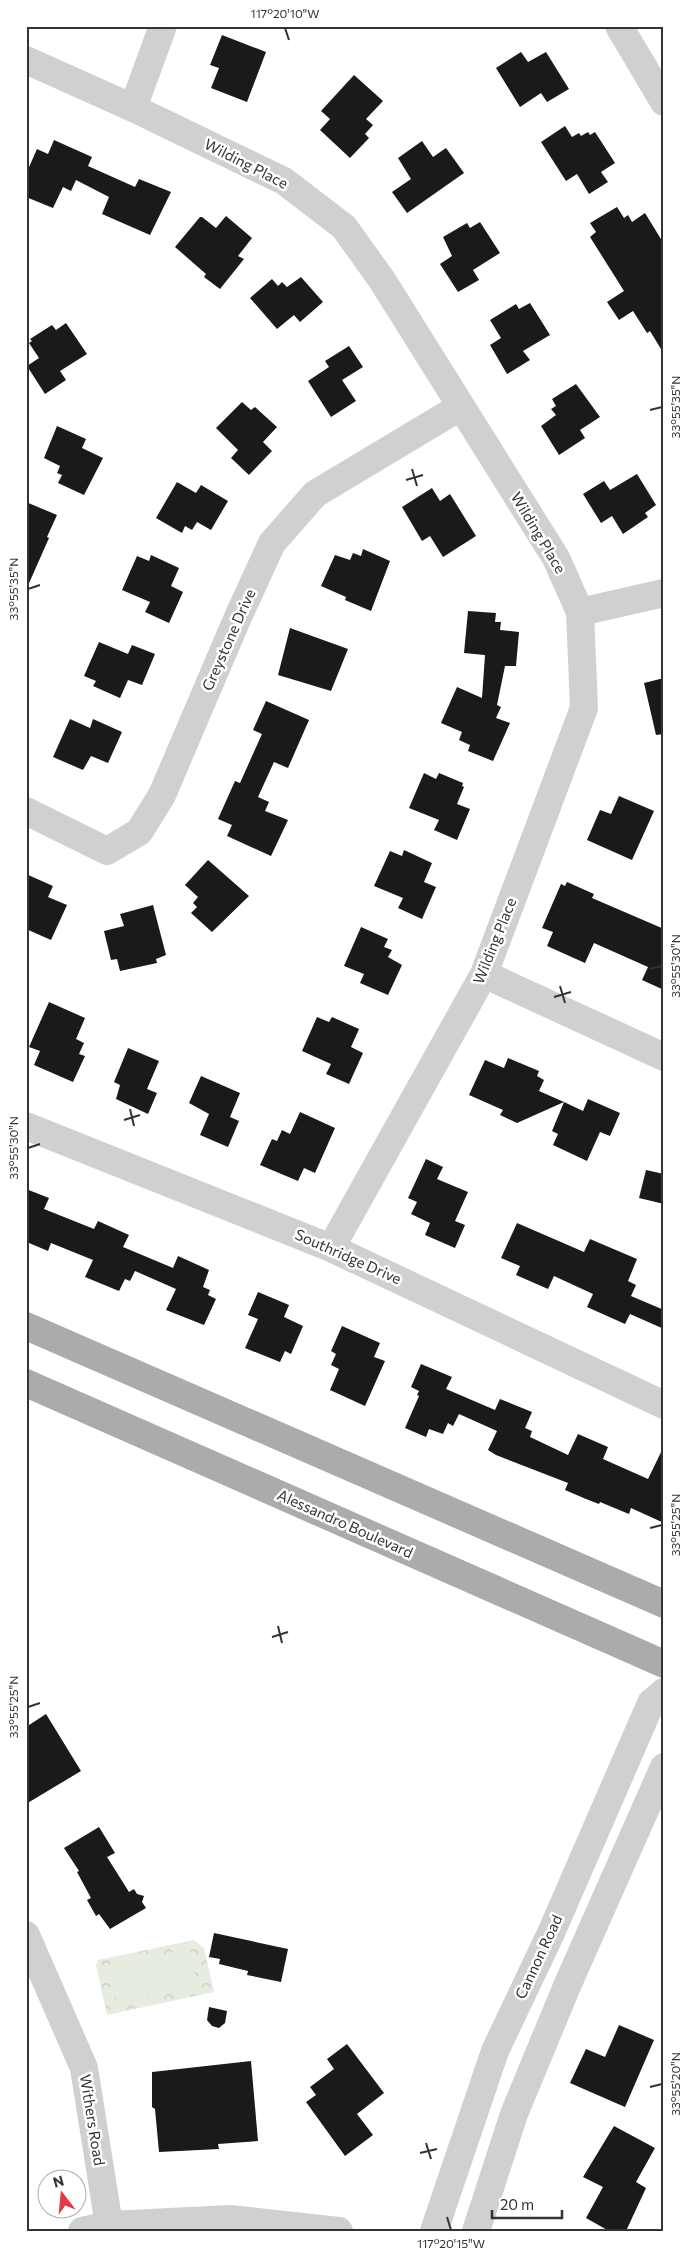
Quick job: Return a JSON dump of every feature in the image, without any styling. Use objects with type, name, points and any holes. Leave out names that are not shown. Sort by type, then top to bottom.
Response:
[{"type":"main road","points":[[26,1326],[664,1604]]},
{"type":"main road","name":"Alessandro Boulevard","points":[[26,1383],[664,1664]]},
{"type":"street","points":[[133,108],[163,26]]},
{"type":"street","points":[[619,26],[664,102]]},
{"type":"street","name":"Wilding Place","points":[[26,60],[133,108],[284,181],[344,227],[382,280],[556,558],[580,612],[584,708],[484,974],[331,1248]]},
{"type":"street","name":"Greystone Drive","points":[[26,811],[108,851],[139,832],[162,795],[238,617],[272,543],[315,494],[460,407]]},
{"type":"street","points":[[580,612],[664,593]]},
{"type":"street","points":[[484,974],[664,1057]]},
{"type":"street","name":"Southridge Drive","points":[[26,1126],[331,1248],[664,1405]]},
{"type":"street","name":"Cannon Road","points":[[434,2231],[496,2051],[551,1933],[651,1704],[664,1692]]},
{"type":"street","points":[[476,2231],[514,2114],[567,1986],[664,1767]]},
{"type":"street","name":"Withers Road","points":[[26,1935],[84,2068],[109,2225]]},
{"type":"street","points":[[82,2231],[109,2225],[230,2219],[339,2231]]},
{"type":"green space","points":[[194,1940],[204,1948],[214,1992],[107,2015],[96,1965],[98,1960]]},
{"type":"green space","points":[[190,1949],[198,1988],[117,2004],[109,1965]]},
{"type":"building","points":[[222,35],[266,52],[247,102],[211,88],[219,68],[210,65]]},
{"type":"building","points":[[521,52],[528,62],[546,52],[569,89],[547,102],[541,93],[520,107],[496,68]]},
{"type":"building","points":[[354,75],[383,101],[366,119],[373,125],[365,134],[369,138],[350,158],[320,130],[330,119],[321,111]]},
{"type":"building","points":[[565,126],[572,137],[579,133],[581,136],[588,132],[590,135],[595,132],[615,163],[601,172],[608,182],[589,194],[577,174],[566,181],[541,142]]},
{"type":"building","points":[[54,140],[92,157],[88,166],[135,187],[139,179],[171,192],[150,235],[102,214],[109,197],[76,180],[71,191],[63,187],[53,208],[26,197],[26,174],[37,149],[48,154]]},
{"type":"building","points":[[422,141],[433,157],[446,148],[464,173],[407,213],[392,192],[411,179],[398,158]]},
{"type":"building","points":[[617,207],[624,218],[628,215],[632,222],[645,213],[664,244],[664,354],[650,331],[647,333],[633,311],[619,320],[607,302],[624,291],[590,237],[596,232],[590,223]]},
{"type":"building","points":[[226,216],[252,238],[238,256],[244,259],[220,289],[204,277],[206,274],[175,247],[200,217],[216,228]]},
{"type":"building","points":[[480,222],[500,253],[473,270],[479,280],[458,292],[440,264],[452,256],[443,237],[467,223],[470,228]]},
{"type":"building","points":[[301,277],[323,302],[300,322],[294,315],[277,329],[250,298],[272,279],[278,286],[282,282],[287,287]]},
{"type":"building","points":[[530,303],[550,335],[523,351],[530,360],[507,374],[490,345],[501,338],[490,320],[516,304],[519,309]]},
{"type":"building","points":[[66,323],[87,354],[60,371],[66,380],[45,394],[27,366],[39,358],[29,343],[32,341],[30,339],[52,325],[56,330]]},
{"type":"building","points":[[349,346],[363,367],[342,380],[356,401],[331,417],[308,381],[329,367],[325,361]]},
{"type":"building","points":[[576,384],[600,417],[580,430],[585,438],[559,455],[541,426],[556,415],[551,409],[556,406],[552,399]]},
{"type":"building","points":[[242,402],[251,410],[255,407],[277,427],[263,442],[272,451],[249,475],[231,458],[238,450],[216,428]]},
{"type":"building","points":[[57,426],[86,439],[82,448],[103,458],[84,495],[58,483],[62,475],[57,473],[60,466],[44,458]]},
{"type":"building","points":[[637,474],[656,505],[645,513],[648,517],[623,534],[612,516],[601,523],[583,494],[604,481],[610,490]]},
{"type":"building","points":[[177,482],[196,493],[201,485],[228,501],[211,530],[197,522],[192,530],[185,526],[182,533],[156,518]]},
{"type":"building","points":[[432,488],[440,501],[450,494],[476,536],[443,557],[430,536],[422,541],[402,507]]},
{"type":"building","points":[[26,502],[57,515],[26,590]]},
{"type":"building","points":[[363,549],[390,561],[371,611],[345,600],[346,597],[321,586],[335,555],[350,560],[353,553],[361,556]]},
{"type":"building","points":[[151,555],[179,568],[171,586],[183,592],[169,623],[145,612],[150,602],[122,590],[137,556],[149,561]]},
{"type":"building","points":[[468,611],[496,613],[495,622],[501,622],[500,630],[519,632],[516,666],[505,666],[497,705],[501,707],[496,718],[510,723],[493,761],[468,751],[470,745],[459,740],[462,732],[441,723],[457,687],[482,698],[485,655],[464,653]]},
{"type":"building","points":[[290,628],[348,649],[331,691],[278,675]]},
{"type":"building","points":[[99,642],[128,654],[132,645],[155,654],[142,685],[128,680],[120,698],[93,686],[96,681],[84,676]]},
{"type":"building","points":[[664,678],[664,734],[656,735],[644,683]]},
{"type":"building","points":[[266,701],[309,720],[288,768],[274,762],[258,797],[269,802],[265,811],[288,820],[271,856],[227,836],[232,825],[218,819],[235,781],[240,783],[262,734],[253,730]]},
{"type":"building","points":[[70,719],[90,728],[93,719],[122,732],[108,763],[91,756],[83,770],[53,757]]},
{"type":"building","points":[[424,773],[436,779],[439,773],[463,783],[462,786],[464,787],[457,804],[470,809],[457,840],[434,830],[439,820],[409,808]]},
{"type":"building","points":[[619,796],[654,811],[632,860],[587,840],[600,810],[611,814]]},
{"type":"building","points":[[404,850],[432,863],[424,882],[436,887],[422,919],[398,908],[403,898],[374,886],[390,851],[402,856]]},
{"type":"building","points":[[208,860],[249,896],[212,932],[191,913],[197,907],[193,903],[198,897],[185,885]]},
{"type":"building","points":[[26,874],[53,886],[48,897],[67,905],[51,940],[26,929]]},
{"type":"building","points":[[567,882],[594,894],[592,898],[664,929],[664,990],[642,980],[648,967],[594,943],[585,963],[547,946],[553,932],[542,928],[561,884],[565,886]]},
{"type":"building","points":[[153,905],[166,955],[156,959],[157,963],[120,971],[117,959],[111,960],[104,931],[124,926],[120,914]]},
{"type":"building","points":[[361,927],[388,939],[384,947],[392,950],[388,957],[402,965],[388,995],[360,983],[364,974],[344,966]]},
{"type":"building","points":[[49,1002],[85,1018],[76,1039],[84,1043],[79,1054],[85,1056],[73,1082],[34,1065],[40,1051],[29,1047]]},
{"type":"building","points":[[317,1017],[329,1022],[332,1017],[359,1029],[351,1047],[363,1053],[349,1084],[326,1074],[331,1064],[302,1051]]},
{"type":"building","points":[[128,1048],[159,1061],[147,1089],[157,1093],[148,1114],[116,1099],[120,1085],[114,1082]]},
{"type":"building","points":[[508,1058],[539,1071],[537,1076],[544,1080],[539,1091],[564,1102],[517,1123],[500,1115],[503,1110],[469,1095],[485,1060],[504,1068]]},
{"type":"building","points":[[201,1076],[240,1093],[230,1117],[239,1121],[228,1147],[200,1135],[209,1114],[189,1103]]},
{"type":"building","points":[[588,1099],[620,1113],[610,1136],[600,1132],[587,1161],[553,1145],[558,1134],[552,1131],[564,1102],[583,1111]]},
{"type":"building","points":[[300,1112],[335,1128],[315,1173],[304,1168],[298,1181],[260,1165],[272,1139],[277,1141],[282,1130],[290,1134]]},
{"type":"building","points":[[426,1159],[443,1167],[437,1179],[468,1192],[455,1221],[465,1225],[455,1248],[425,1235],[430,1223],[411,1214],[417,1202],[408,1198]]},
{"type":"building","points":[[646,1170],[664,1174],[664,1204],[639,1198]]},
{"type":"building","points":[[26,1189],[49,1198],[44,1209],[94,1229],[98,1221],[129,1235],[123,1247],[173,1268],[178,1256],[209,1270],[203,1287],[210,1290],[208,1295],[216,1299],[204,1325],[166,1310],[176,1289],[135,1271],[130,1281],[125,1279],[119,1291],[85,1277],[93,1260],[51,1243],[48,1251],[29,1243],[26,1249]]},
{"type":"building","points":[[517,1223],[584,1252],[590,1239],[637,1259],[628,1281],[636,1285],[631,1296],[664,1310],[664,1329],[630,1314],[625,1324],[587,1307],[593,1294],[554,1276],[548,1289],[516,1275],[520,1266],[501,1258]]},
{"type":"building","points":[[258,1292],[289,1305],[284,1317],[303,1326],[291,1354],[285,1351],[280,1362],[245,1348],[258,1319],[248,1315]]},
{"type":"building","points":[[342,1326],[380,1343],[374,1357],[385,1361],[365,1406],[330,1390],[339,1369],[331,1365],[336,1354],[331,1351]]},
{"type":"building","points":[[421,1364],[452,1377],[446,1389],[495,1410],[500,1399],[532,1412],[525,1428],[532,1431],[530,1437],[568,1455],[578,1434],[608,1447],[603,1459],[648,1479],[664,1446],[664,1523],[631,1508],[629,1514],[600,1502],[599,1504],[586,1499],[565,1490],[568,1483],[496,1455],[488,1450],[497,1431],[459,1414],[453,1426],[448,1423],[443,1434],[429,1429],[426,1437],[405,1428],[419,1396],[417,1395],[419,1391],[411,1387]]},
{"type":"building","points":[[46,1714],[81,1771],[26,1804],[26,1727]]},
{"type":"building","points":[[99,1827],[115,1853],[107,1857],[129,1892],[134,1889],[137,1894],[144,1896],[142,1902],[146,1908],[110,1929],[99,1914],[96,1916],[87,1900],[91,1898],[77,1872],[79,1871],[64,1848]]},
{"type":"building","points":[[214,1933],[288,1949],[281,1982],[247,1975],[248,1971],[219,1964],[220,1959],[209,1957]]},
{"type":"building","points":[[209,2007],[227,2011],[225,2023],[219,2028],[212,2026],[207,2020]]},
{"type":"building","points":[[619,2025],[654,2040],[625,2107],[570,2083],[586,2049],[605,2057]]},
{"type":"building","points":[[347,2044],[384,2093],[357,2114],[373,2135],[345,2156],[306,2102],[316,2095],[310,2087],[334,2069],[327,2059]]},
{"type":"building","points":[[251,2061],[258,2141],[218,2144],[219,2149],[159,2152],[155,2109],[152,2107],[152,2072]]},
{"type":"building","points":[[614,2126],[655,2148],[636,2182],[646,2188],[626,2231],[609,2231],[586,2218],[603,2187],[583,2177]]}]
